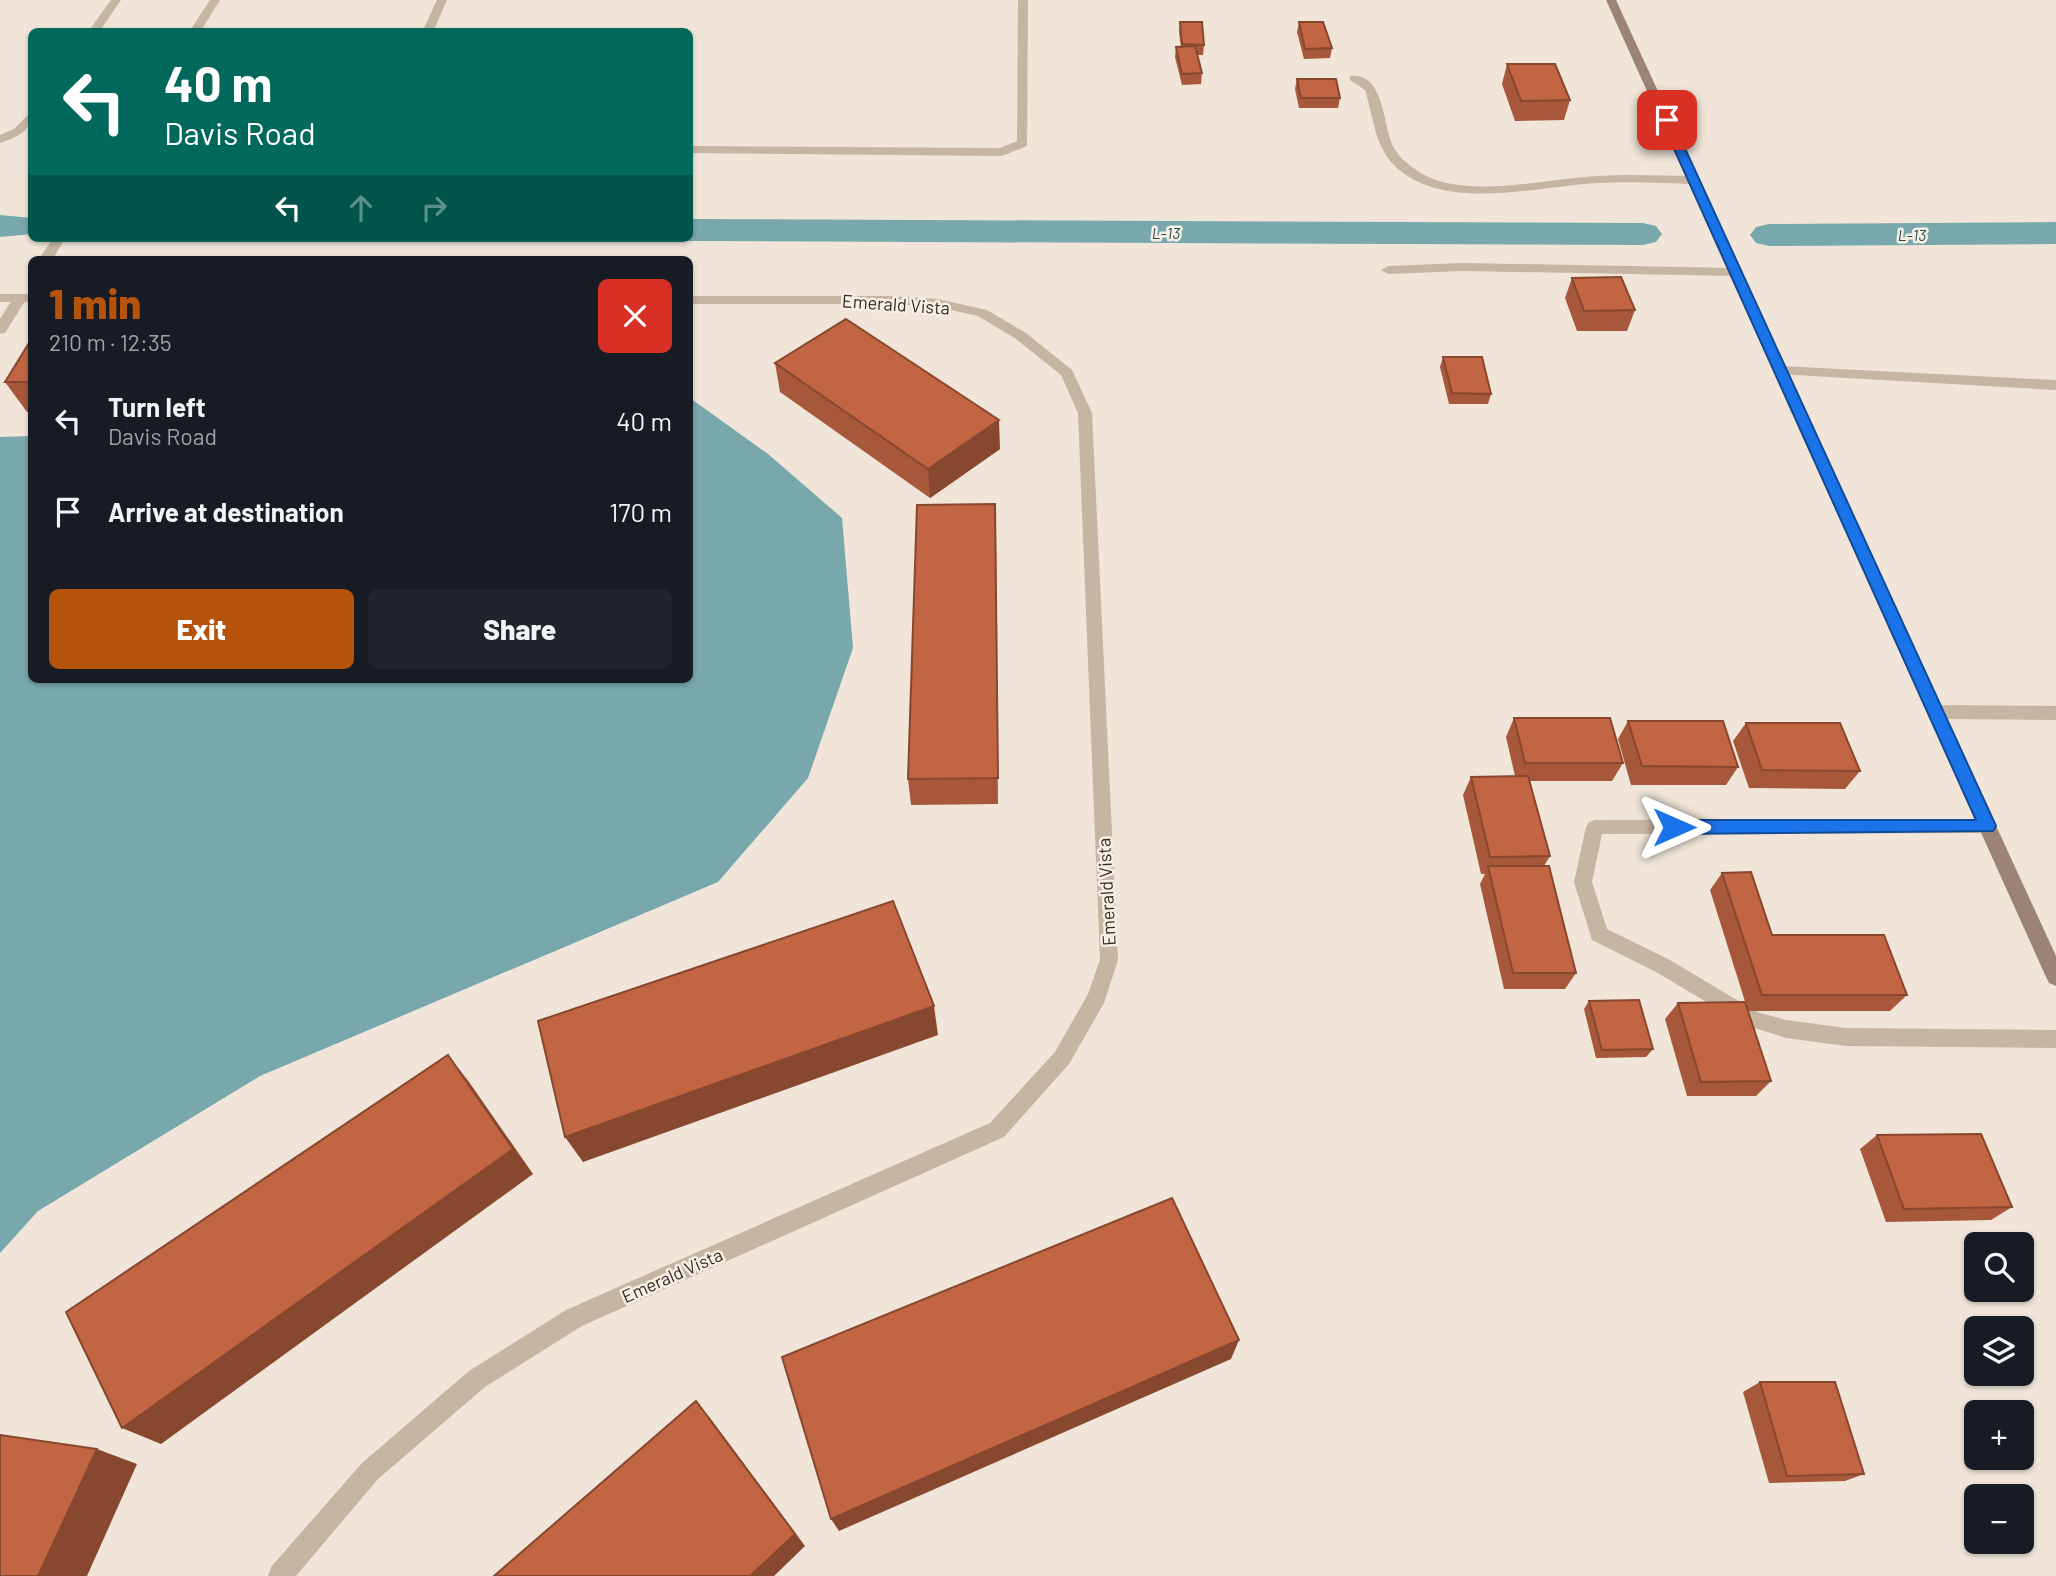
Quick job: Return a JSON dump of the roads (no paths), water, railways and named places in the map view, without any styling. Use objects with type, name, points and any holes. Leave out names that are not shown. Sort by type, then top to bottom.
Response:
[{"type":"street","points":[[96,28],[116,0]]},
{"type":"street","points":[[197,28],[215,0]]},
{"type":"street","points":[[429,28],[442,0]]},
{"type":"street","points":[[693,150],[1002,152],[1023,143],[1023,0]]},
{"type":"street","points":[[1611,0],[1988,826],[2050,951],[2056,977]]},
{"type":"street","points":[[1354,78],[1370,88],[1387,142],[1398,162],[1420,176],[1445,186],[1499,189],[1588,180],[1694,180]]},
{"type":"street","points":[[0,139],[18,132],[28,119]]},
{"type":"street","points":[[1388,270],[1463,267],[1736,272]]},
{"type":"street","points":[[0,298],[26,298]]},
{"type":"street","points":[[0,330],[26,298]]},
{"type":"street","name":"Emerald Vista","points":[[280,1576],[370,1471],[477,1379],[573,1318],[997,1130],[1062,1058],[1097,997],[1109,960],[1085,414],[1067,373],[1021,336],[982,313],[937,303],[891,300],[693,300]]},
{"type":"street","points":[[1781,371],[2056,384]]},
{"type":"street","points":[[1936,712],[2056,713]]},
{"type":"street","points":[[1988,826],[1595,827],[1583,882],[1599,934],[1663,966],[1752,1019],[1786,1029],[1846,1037],[2056,1039]]},
{"type":"water","points":[[693,400],[768,454],[842,518],[853,648],[808,778],[718,882],[260,1076],[38,1211],[0,1253],[0,437],[28,436],[28,683],[693,683]]},
{"type":"waterway","name":"L-13","points":[[0,226],[19,226]]},
{"type":"waterway","name":"L-13","points":[[693,230],[1643,234]]},
{"type":"waterway","name":"L-13","points":[[1769,235],[2056,233]]}]
